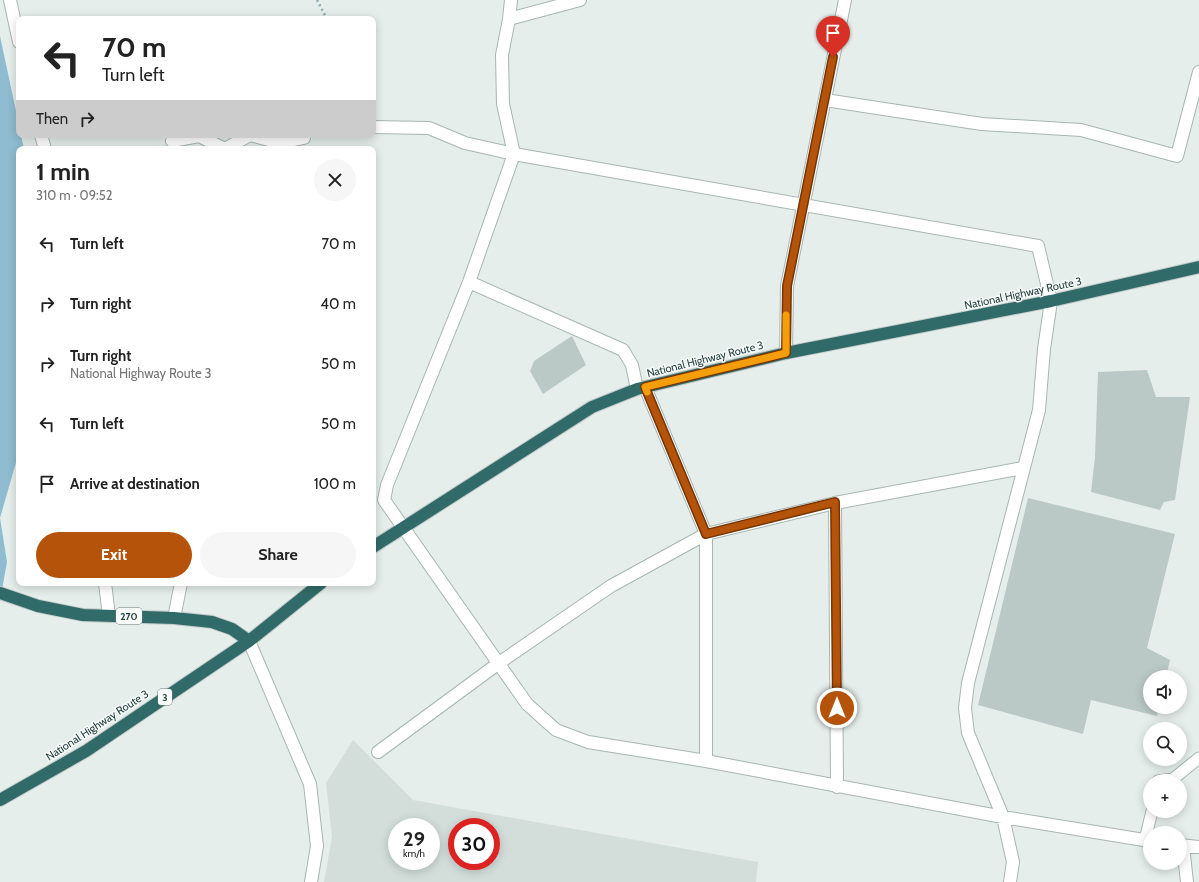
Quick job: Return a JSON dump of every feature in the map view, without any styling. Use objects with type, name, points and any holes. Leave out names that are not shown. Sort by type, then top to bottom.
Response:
[{"type":"highway","name":"National Highway Route 3","points":[[376,545],[592,407],[641,388],[786,353],[1051,301],[1199,267]]},
{"type":"highway","name":"National Highway Route 3","points":[[0,800],[86,750],[249,641],[317,586]]},
{"type":"highway","name":"270","points":[[4,594],[59,612],[83,615],[174,618],[222,624],[249,641]]},
{"type":"street","points":[[10,0],[16,28]]},
{"type":"street","points":[[511,0],[510,19],[502,55],[503,104],[514,154],[469,282],[387,484],[384,500],[527,704],[556,730],[588,742],[706,761],[837,787],[1143,840]]},
{"type":"street","points":[[510,19],[580,0]]},
{"type":"street","points":[[786,353],[787,286],[802,204],[845,0]]},
{"type":"street","points":[[825,100],[982,124],[1080,130],[1177,156],[1199,72]]},
{"type":"street","points":[[376,127],[429,128],[465,143],[514,154],[1038,246],[1051,301],[1044,349],[1040,410],[1023,468],[968,683],[965,708],[968,733],[1003,817],[1013,862],[1010,882]]},
{"type":"street","points":[[172,141],[188,138]]},
{"type":"street","points":[[203,138],[219,146]]},
{"type":"street","points":[[230,146],[245,138]]},
{"type":"street","points":[[261,138],[280,143],[299,138]]},
{"type":"street","points":[[299,146],[305,138]]},
{"type":"street","points":[[469,282],[622,350],[632,365],[706,534],[706,761]]},
{"type":"street","points":[[378,752],[499,663],[611,586],[706,534],[835,502],[1023,468]]},
{"type":"street","points":[[835,502],[837,787]]},
{"type":"street","points":[[105,586],[109,616]]},
{"type":"street","points":[[174,618],[180,586]]},
{"type":"street","points":[[249,641],[310,784],[317,846],[311,882]]},
{"type":"street","points":[[1187,846],[1199,847]]},
{"type":"street","points":[[1185,870],[1187,882]]},
{"type":"lane","points":[[1179,774],[1199,758]]},
{"type":"path","points":[[317,0],[326,16]]},
{"type":"shaded area","points":[[353,740],[413,800],[758,862],[756,882],[324,882],[332,837],[326,783]]},
{"type":"water","points":[[0,36],[16,111],[16,138],[22,138],[23,146],[16,146],[16,462],[0,518]]},
{"type":"water","points":[[0,518],[7,562],[0,601]]},
{"type":"building","points":[[572,336],[586,365],[543,394],[530,371],[534,361]]},
{"type":"building","points":[[1147,370],[1156,397],[1190,397],[1175,500],[1164,502],[1160,510],[1091,492],[1095,457],[1098,372]]},
{"type":"building","points":[[1028,498],[1175,534],[1147,648],[1170,660],[1168,670],[1143,670],[1143,713],[1091,700],[1083,734],[978,705]]},
{"type":"slow traffic","points":[[647,392],[645,387],[786,353],[786,315]]},
{"type":"route","points":[[833,57],[802,204],[787,286],[786,353],[645,387],[706,534],[835,502],[837,708]]}]
